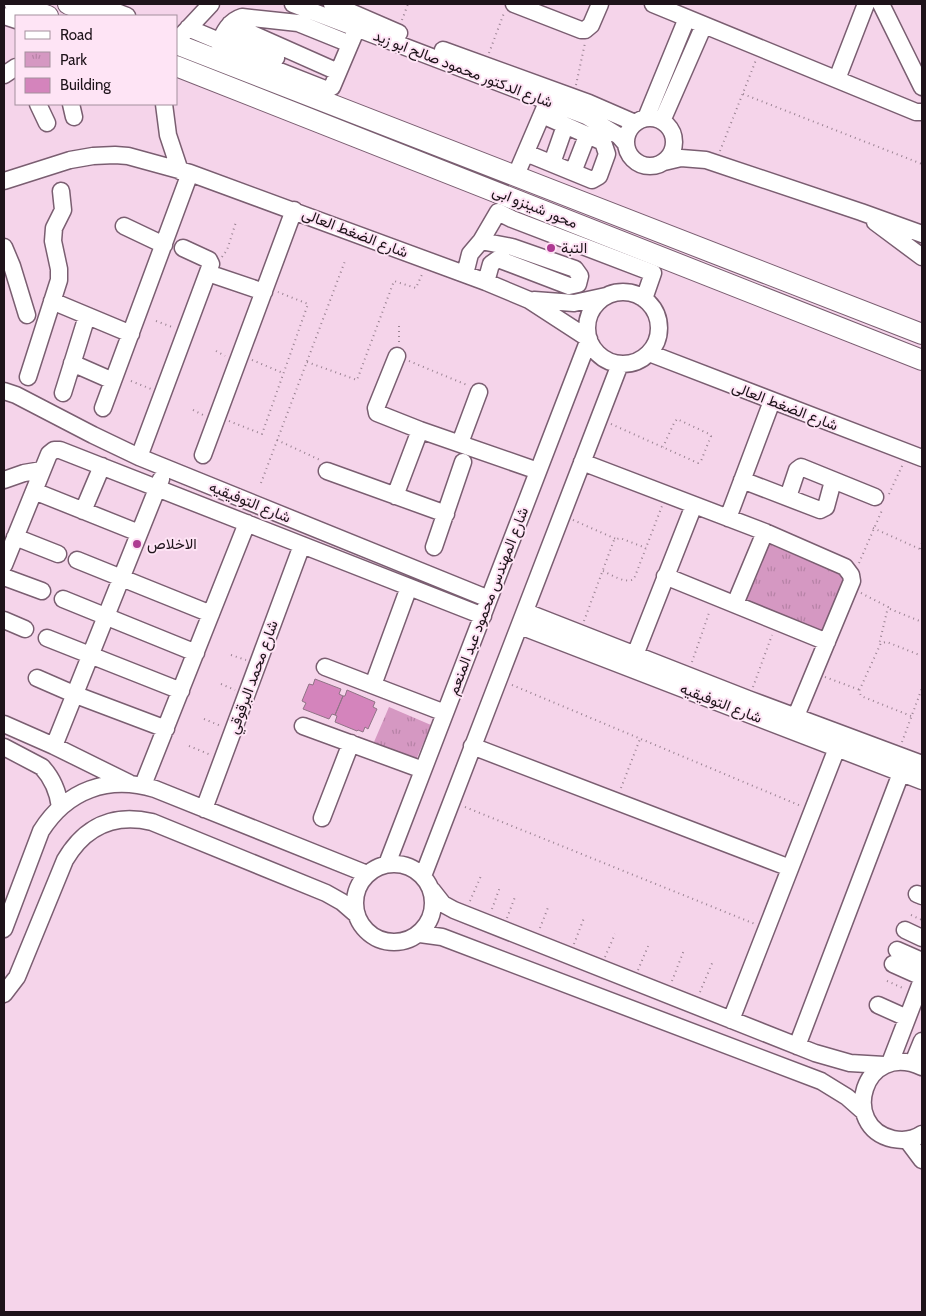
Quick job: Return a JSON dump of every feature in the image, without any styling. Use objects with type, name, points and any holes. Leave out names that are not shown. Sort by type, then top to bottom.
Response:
[{"type":"main road","points":[[15,4],[45,15]]},
{"type":"main road","points":[[68,4],[104,10]]},
{"type":"main road","name":"محور شينزو ابى","points":[[180,37],[300,92],[922,334]]},
{"type":"main road","name":"محور شينزو ابى","points":[[178,67],[922,360]]},
{"type":"street","points":[[180,37],[211,4]]},
{"type":"street","name":"شارع الدكتور محمود صالح ابو زيد","points":[[293,4],[334,8],[573,97],[654,124],[711,161]]},
{"type":"street","points":[[509,8],[582,30],[589,28],[600,4]]},
{"type":"street","points":[[653,4],[916,112],[922,112]]},
{"type":"street","points":[[836,79],[866,4]]},
{"type":"street","points":[[882,4],[922,87]]},
{"type":"street","name":"شارع الدكتور محمود صالح ابو زيد","points":[[334,8],[357,28],[544,108],[598,122],[619,136],[626,144]]},
{"type":"street","points":[[104,10],[123,15]]},
{"type":"street","points":[[227,30],[242,17],[298,22],[350,44]]},
{"type":"street","points":[[654,124],[687,18]]},
{"type":"street","points":[[654,124],[674,146],[669,158],[664,162],[654,167],[643,166],[633,160],[627,150],[628,132],[654,124],[704,25]]},
{"type":"street","points":[[338,72],[357,28]]},
{"type":"street","points":[[180,37],[227,30],[338,72]]},
{"type":"street","points":[[227,30],[338,72]]},
{"type":"street","points":[[38,105],[47,123]]},
{"type":"street","points":[[103,408],[164,245],[185,172],[168,135],[164,105]]},
{"type":"street","points":[[544,108],[565,126],[603,142],[607,154],[599,176],[592,180],[552,163],[523,160],[544,108]]},
{"type":"street","points":[[552,163],[565,126]]},
{"type":"street","points":[[573,172],[587,136]]},
{"type":"street","name":"شارع الضغط العالى","points":[[4,180],[70,160],[108,155],[128,156],[185,172],[294,210],[486,282],[529,300],[589,339]]},
{"type":"street","name":"شارع الدكتور محمود صالح ابو زيد","points":[[664,162],[681,158],[711,161],[922,234]]},
{"type":"street","points":[[28,377],[60,274],[53,241],[54,228],[63,210],[61,191]]},
{"type":"street","points":[[204,455],[294,210]]},
{"type":"street","points":[[465,274],[470,254],[498,210],[512,220],[653,273],[644,299]]},
{"type":"street","points":[[861,212],[922,257]]},
{"type":"street","points":[[124,226],[164,245]]},
{"type":"street","points":[[480,241],[512,247],[575,269],[580,276],[578,284],[570,286],[498,259],[491,264],[486,282]]},
{"type":"street","points":[[4,247],[8,268],[27,315]]},
{"type":"street","points":[[139,457],[210,268],[209,260],[183,248]]},
{"type":"street","points":[[210,268],[265,289]]},
{"type":"street","points":[[623,292],[644,299],[654,310],[659,325],[657,340],[649,353],[638,360],[620,364],[603,358],[589,339],[588,325],[596,305],[608,296],[623,292]]},
{"type":"street","name":"شارع الضغط العالى","points":[[529,300],[574,303],[608,296]]},
{"type":"street","points":[[52,301],[131,334]]},
{"type":"street","points":[[63,393],[87,316]]},
{"type":"street","name":"شارع المهندس محمود عبد المنعم","points":[[387,864],[589,339]]},
{"type":"street","name":"شارع الضغط العالى","points":[[649,353],[915,456]]},
{"type":"street","points":[[397,356],[376,411],[420,430],[538,471]]},
{"type":"street","points":[[72,364],[113,381]]},
{"type":"street","points":[[620,364],[451,802],[428,883],[434,902],[433,914],[428,925],[420,934],[410,939],[400,942],[384,941],[369,933],[357,915],[355,898],[361,881],[367,874],[387,864],[407,865],[416,870],[428,883],[443,904],[464,914],[797,1046],[838,1060],[867,1065],[905,1061],[918,1065],[922,1041]]},
{"type":"street","points":[[460,443],[478,392]]},
{"type":"street","name":"شارع التوفيقيه","points":[[10,393],[139,457],[489,599]]},
{"type":"street","points":[[728,518],[772,401]]},
{"type":"street","points":[[395,496],[420,430]]},
{"type":"street","name":"شارع التوفيقيه","points":[[42,470],[50,454],[54,450],[60,450],[482,616]]},
{"type":"street","points":[[434,546],[464,462]]},
{"type":"street","points":[[582,462],[764,532],[845,567],[851,575],[851,585],[796,716]]},
{"type":"street","points":[[83,511],[102,466]]},
{"type":"street","points":[[788,497],[798,468],[801,467],[833,481],[883,498]]},
{"type":"street","points":[[54,746],[92,656],[166,468]]},
{"type":"street","points":[[4,480],[24,473],[42,470]]},
{"type":"street","points":[[4,564],[42,470]]},
{"type":"street","points":[[327,471],[446,514]]},
{"type":"street","points":[[742,480],[820,510],[824,510],[833,481]]},
{"type":"street","points":[[34,491],[139,533]]},
{"type":"street","points":[[635,655],[694,505]]},
{"type":"street","points":[[137,784],[166,729],[247,523]]},
{"type":"street","points":[[735,604],[764,532]]},
{"type":"street","points":[[14,537],[58,554]]},
{"type":"street","name":"شارع محمد البرقوقي","points":[[204,809],[302,545]]},
{"type":"street","points":[[77,560],[211,614]]},
{"type":"street","points":[[665,576],[827,642]]},
{"type":"street","points":[[4,577],[42,591]]},
{"type":"street","points":[[373,685],[409,587]]},
{"type":"street","points":[[63,599],[196,654]]},
{"type":"street","name":"شارع التوفيقيه","points":[[523,619],[922,781]]},
{"type":"street","points":[[4,620],[25,629]]},
{"type":"street","points":[[48,638],[181,691]]},
{"type":"street","name":"شارع التوفيقيه","points":[[577,640],[635,655],[922,764]]},
{"type":"street","points":[[325,667],[445,713]]},
{"type":"street","points":[[37,678],[166,729]]},
{"type":"street","points":[[4,724],[137,784],[367,874]]},
{"type":"street","points":[[303,726],[423,770]]},
{"type":"street","points":[[322,818],[350,743]]},
{"type":"street","points":[[472,746],[790,868]]},
{"type":"street","points":[[4,747],[42,767],[54,782],[60,807]]},
{"type":"street","points":[[731,1020],[837,748]]},
{"type":"street","points":[[797,1046],[901,773]]},
{"type":"street","points":[[4,928],[41,831],[60,807],[73,797],[95,787],[137,784]]},
{"type":"street","points":[[4,994],[17,977],[67,855],[84,835],[92,829],[111,821],[132,819],[152,822],[326,893],[342,902],[357,915]]},
{"type":"street","points":[[904,930],[922,938]]},
{"type":"street","points":[[420,934],[435,935],[450,940],[821,1081],[847,1097],[864,1112],[874,1128],[881,1134],[889,1138],[915,1137],[922,1160]]},
{"type":"street","points":[[864,1112],[862,1103],[866,1085],[876,1070],[887,1064],[920,983],[895,957],[922,961]]},
{"type":"street","points":[[878,1005],[907,1018]]},
{"type":"path","points":[[398,33],[408,4]]},
{"type":"path","points":[[486,65],[509,8]]},
{"type":"path","points":[[573,97],[589,28]]},
{"type":"path","points":[[711,161],[743,94],[761,48]]},
{"type":"path","points":[[743,94],[922,164]]},
{"type":"path","points":[[210,268],[223,256],[236,222]]},
{"type":"path","points":[[261,483],[344,261]]},
{"type":"path","points":[[307,362],[357,380],[394,281],[416,288],[428,261]]},
{"type":"path","points":[[218,417],[262,434],[308,304],[265,289]]},
{"type":"path","points":[[156,321],[186,332]]},
{"type":"path","points":[[399,322],[397,356],[477,388],[478,392]]},
{"type":"path","points":[[241,355],[283,373]]},
{"type":"path","points":[[131,381],[163,393]]},
{"type":"path","points":[[599,419],[699,463],[710,436],[677,420],[663,447]]},
{"type":"path","points":[[277,440],[317,457],[327,471]]},
{"type":"path","points":[[915,456],[883,498],[851,585],[889,609],[922,622]]},
{"type":"path","points":[[603,571],[626,581],[634,579],[666,495]]},
{"type":"path","points":[[562,515],[616,539],[620,538],[646,548]]},
{"type":"path","points":[[873,528],[921,550],[922,544]]},
{"type":"path","points":[[577,640],[616,539]]},
{"type":"path","points":[[687,675],[716,596]]},
{"type":"path","points":[[889,609],[878,646],[859,692],[861,696],[911,716]]},
{"type":"path","points":[[748,699],[777,621]]},
{"type":"path","points":[[878,646],[883,642],[888,642],[922,656]]},
{"type":"path","points":[[814,673],[860,690]]},
{"type":"path","points":[[498,679],[812,810]]},
{"type":"path","points":[[898,754],[922,688]]},
{"type":"path","points":[[204,719],[233,730]]},
{"type":"path","points":[[615,802],[640,739]]},
{"type":"path","points":[[189,746],[222,759]]},
{"type":"path","points":[[451,802],[766,929]]},
{"type":"path","points":[[464,914],[481,876]]},
{"type":"path","points":[[487,923],[500,887]]},
{"type":"path","points":[[502,929],[515,897]]},
{"type":"path","points":[[534,942],[549,905]]},
{"type":"path","points":[[911,915],[922,920]]},
{"type":"path","points":[[570,956],[584,918]]},
{"type":"path","points":[[600,968],[615,934]]},
{"type":"path","points":[[634,981],[649,944]]},
{"type":"path","points":[[666,994],[684,950]]},
{"type":"path","points":[[694,1006],[713,961]]},
{"type":"path","points":[[887,981],[920,983]]},
{"type":"green space","points":[[765,542],[846,575],[824,632],[743,599]]},
{"type":"green space","points":[[389,707],[431,725],[416,760],[374,742]]},
{"type":"building","points":[[315,679],[341,689],[339,694],[343,696],[335,715],[332,714],[329,719],[303,709],[306,703],[302,701],[309,684],[313,685]]},
{"type":"building","points":[[347,690],[375,702],[373,707],[377,709],[368,729],[365,727],[363,732],[335,722],[337,716],[335,715]]},
{"type":"place","name":"التبة","points":[[551,248]]},
{"type":"place","name":"الاخلاص","points":[[137,544]]}]
